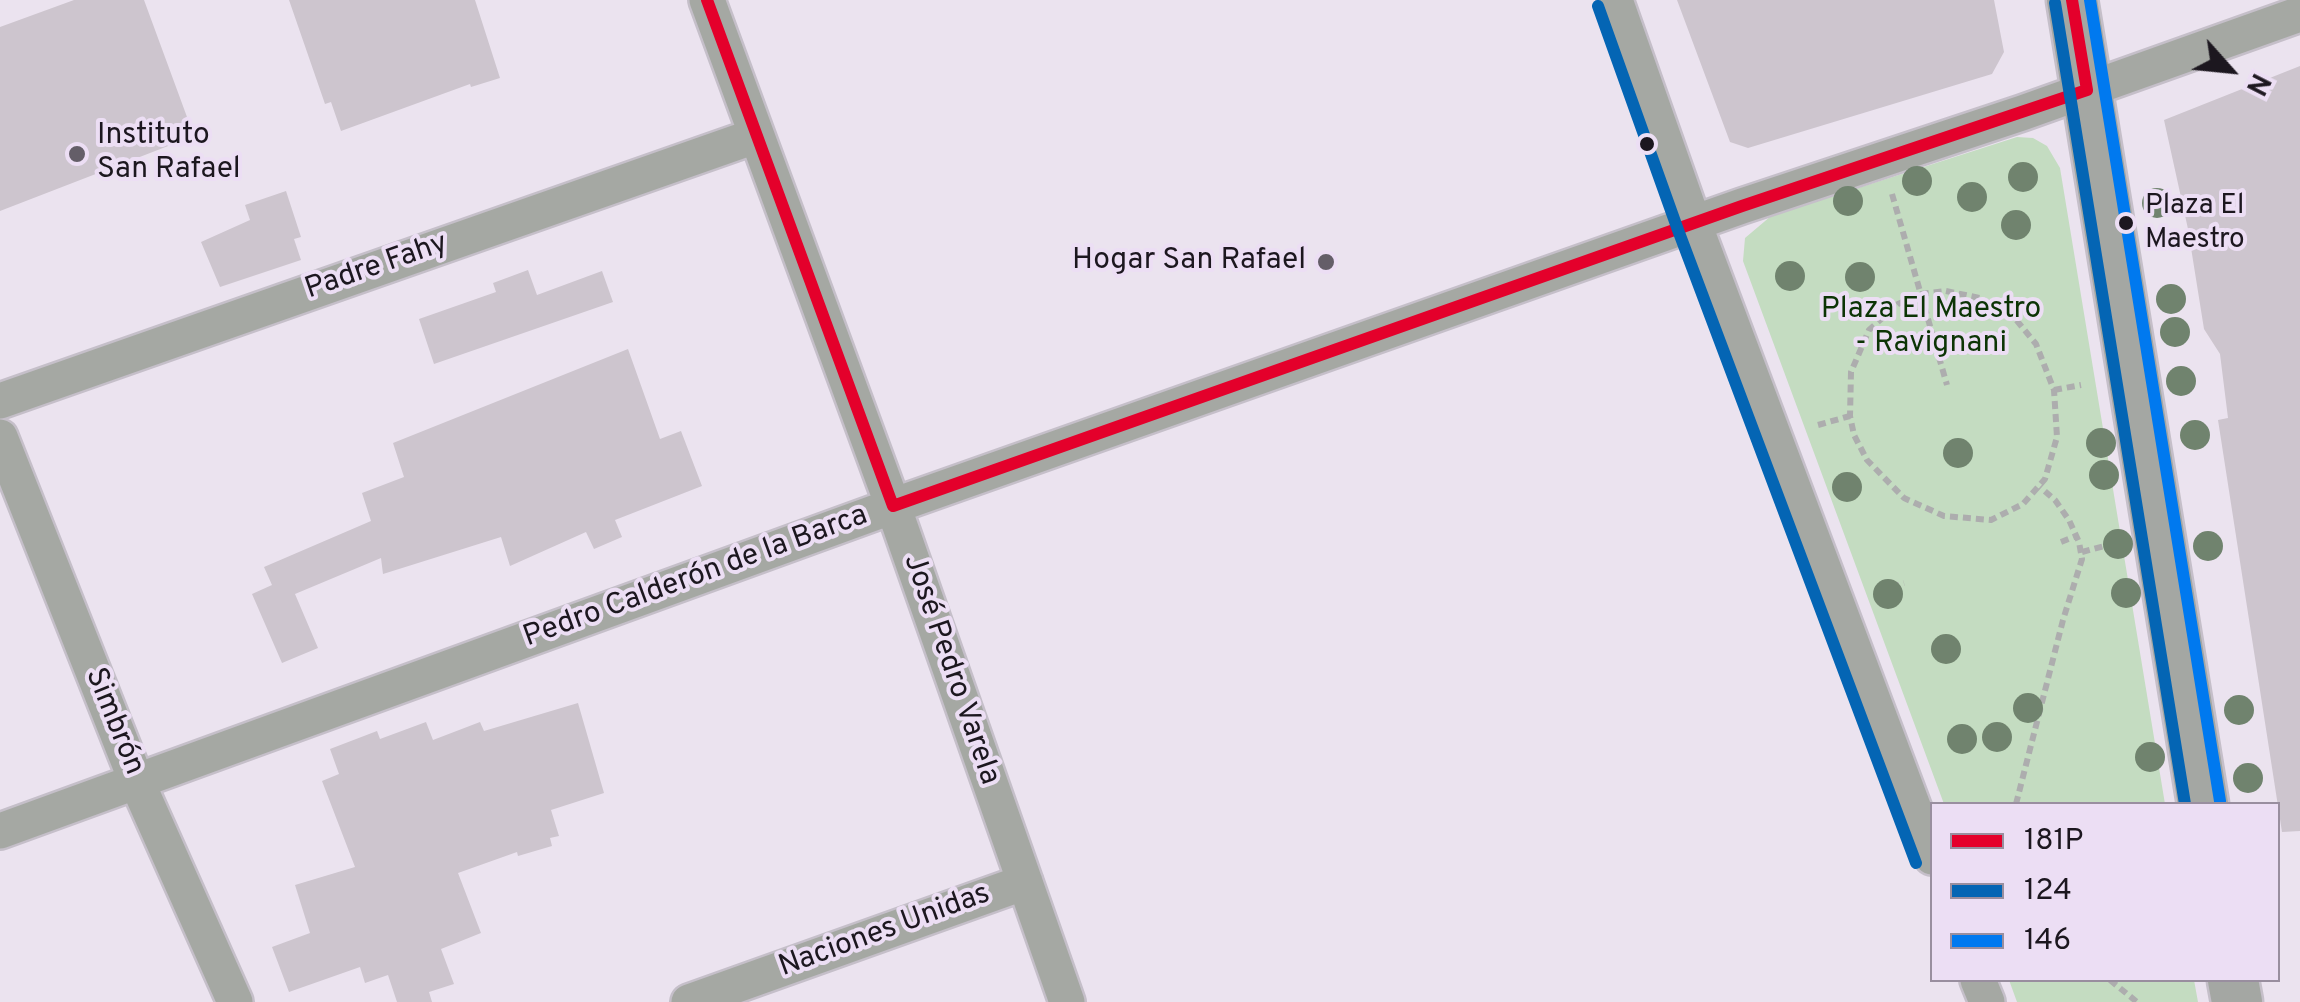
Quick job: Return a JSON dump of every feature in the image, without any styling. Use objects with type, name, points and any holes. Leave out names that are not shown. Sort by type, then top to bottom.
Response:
[{"type":"main road","points":[[2072,0],[2203,802]]},
{"type":"street","name":"José Pedro Varela","points":[[707,0],[893,506],[1067,1002]]},
{"type":"street","points":[[1616,0],[1694,224],[1930,852]]},
{"type":"street","name":"Pedro Calderón de la Barca","points":[[0,831],[893,506],[2300,14]]},
{"type":"street","name":"Padre Fahy","points":[[0,401],[754,136]]},
{"type":"street","name":"Simbrón","points":[[0,437],[136,780],[235,1002]]},
{"type":"street","name":"Naciones Unidas","points":[[689,1002],[1025,882]]},
{"type":"path","points":[[1892,193],[1948,385]]},
{"type":"path","points":[[1921,294],[1969,294],[2012,316],[2036,344],[2054,390],[2057,437],[2048,471],[2040,487],[2022,504],[1991,520],[1935,514],[1904,498],[1884,480],[1860,446],[1850,416],[1851,372],[1862,340],[1886,313],[1921,294]]},
{"type":"path","points":[[2054,390],[2081,384]]},
{"type":"path","points":[[1818,426],[1850,416]]},
{"type":"path","points":[[2017,802],[2063,620],[2082,566],[2076,536],[2057,503],[2040,487]]},
{"type":"path","points":[[2061,542],[2076,536]]},
{"type":"path","points":[[2082,552],[2108,545]]},
{"type":"path","points":[[1879,591],[1904,583]]},
{"type":"path","points":[[2112,982],[2136,1002]]},
{"type":"green space","name":"Plaza El Maestro - Ravignani","points":[[2017,137],[2033,138],[2047,146],[2060,168],[2165,802],[1943,802],[1743,261],[1745,238],[1771,216]]},
{"type":"green space","points":[[2010,982],[2194,982],[2198,1002],[2017,1002]]},
{"type":"building","name":"Instituto San Rafael","points":[[74,0],[144,0],[194,136],[0,211],[0,27]]},
{"type":"building","points":[[289,0],[475,0],[500,78],[471,87],[470,84],[341,131],[331,102],[325,104]]},
{"type":"building","points":[[1677,0],[1994,0],[2004,52],[1992,74],[1748,148],[1730,142]]},
{"type":"building","points":[[2300,66],[2300,831],[2282,832],[2218,420],[2228,418],[2220,354],[2204,329],[2188,229],[2164,120]]},
{"type":"building","points":[[286,191],[301,237],[294,239],[301,260],[220,287],[201,242],[250,220],[245,205]]},
{"type":"building","points":[[528,270],[537,295],[602,271],[613,302],[434,364],[419,319],[496,292],[493,283]]},
{"type":"building","points":[[628,349],[660,439],[681,431],[702,486],[615,520],[622,537],[594,549],[586,532],[510,566],[501,537],[383,574],[381,558],[295,594],[318,648],[282,663],[252,594],[272,585],[264,567],[371,521],[362,493],[404,477],[393,443]]},
{"type":"building","points":[[578,703],[604,793],[551,810],[559,836],[550,838],[552,846],[518,856],[517,852],[458,873],[481,933],[441,949],[454,984],[429,992],[432,1002],[397,1002],[388,975],[365,983],[360,967],[289,992],[272,947],[310,933],[295,885],[355,867],[322,781],[339,774],[330,749],[377,731],[380,739],[426,722],[433,740],[480,722],[484,731]]},
{"type":"transit line","name":"181P","points":[[707,0],[893,506],[1742,206],[2087,90],[2072,0]]},
{"type":"transit line","name":"146","points":[[2090,0],[2220,801]]},
{"type":"transit line","name":"124","points":[[2055,3],[2185,802]]},
{"type":"transit line","name":"124","points":[[1598,6],[1916,863]]},
{"type":"place","name":"Instituto San Rafael","points":[[77,154]]},
{"type":"place","name":"Plaza El Maestro","points":[[2126,223]]},
{"type":"place","name":"Hogar San Rafael","points":[[1326,262]]}]
